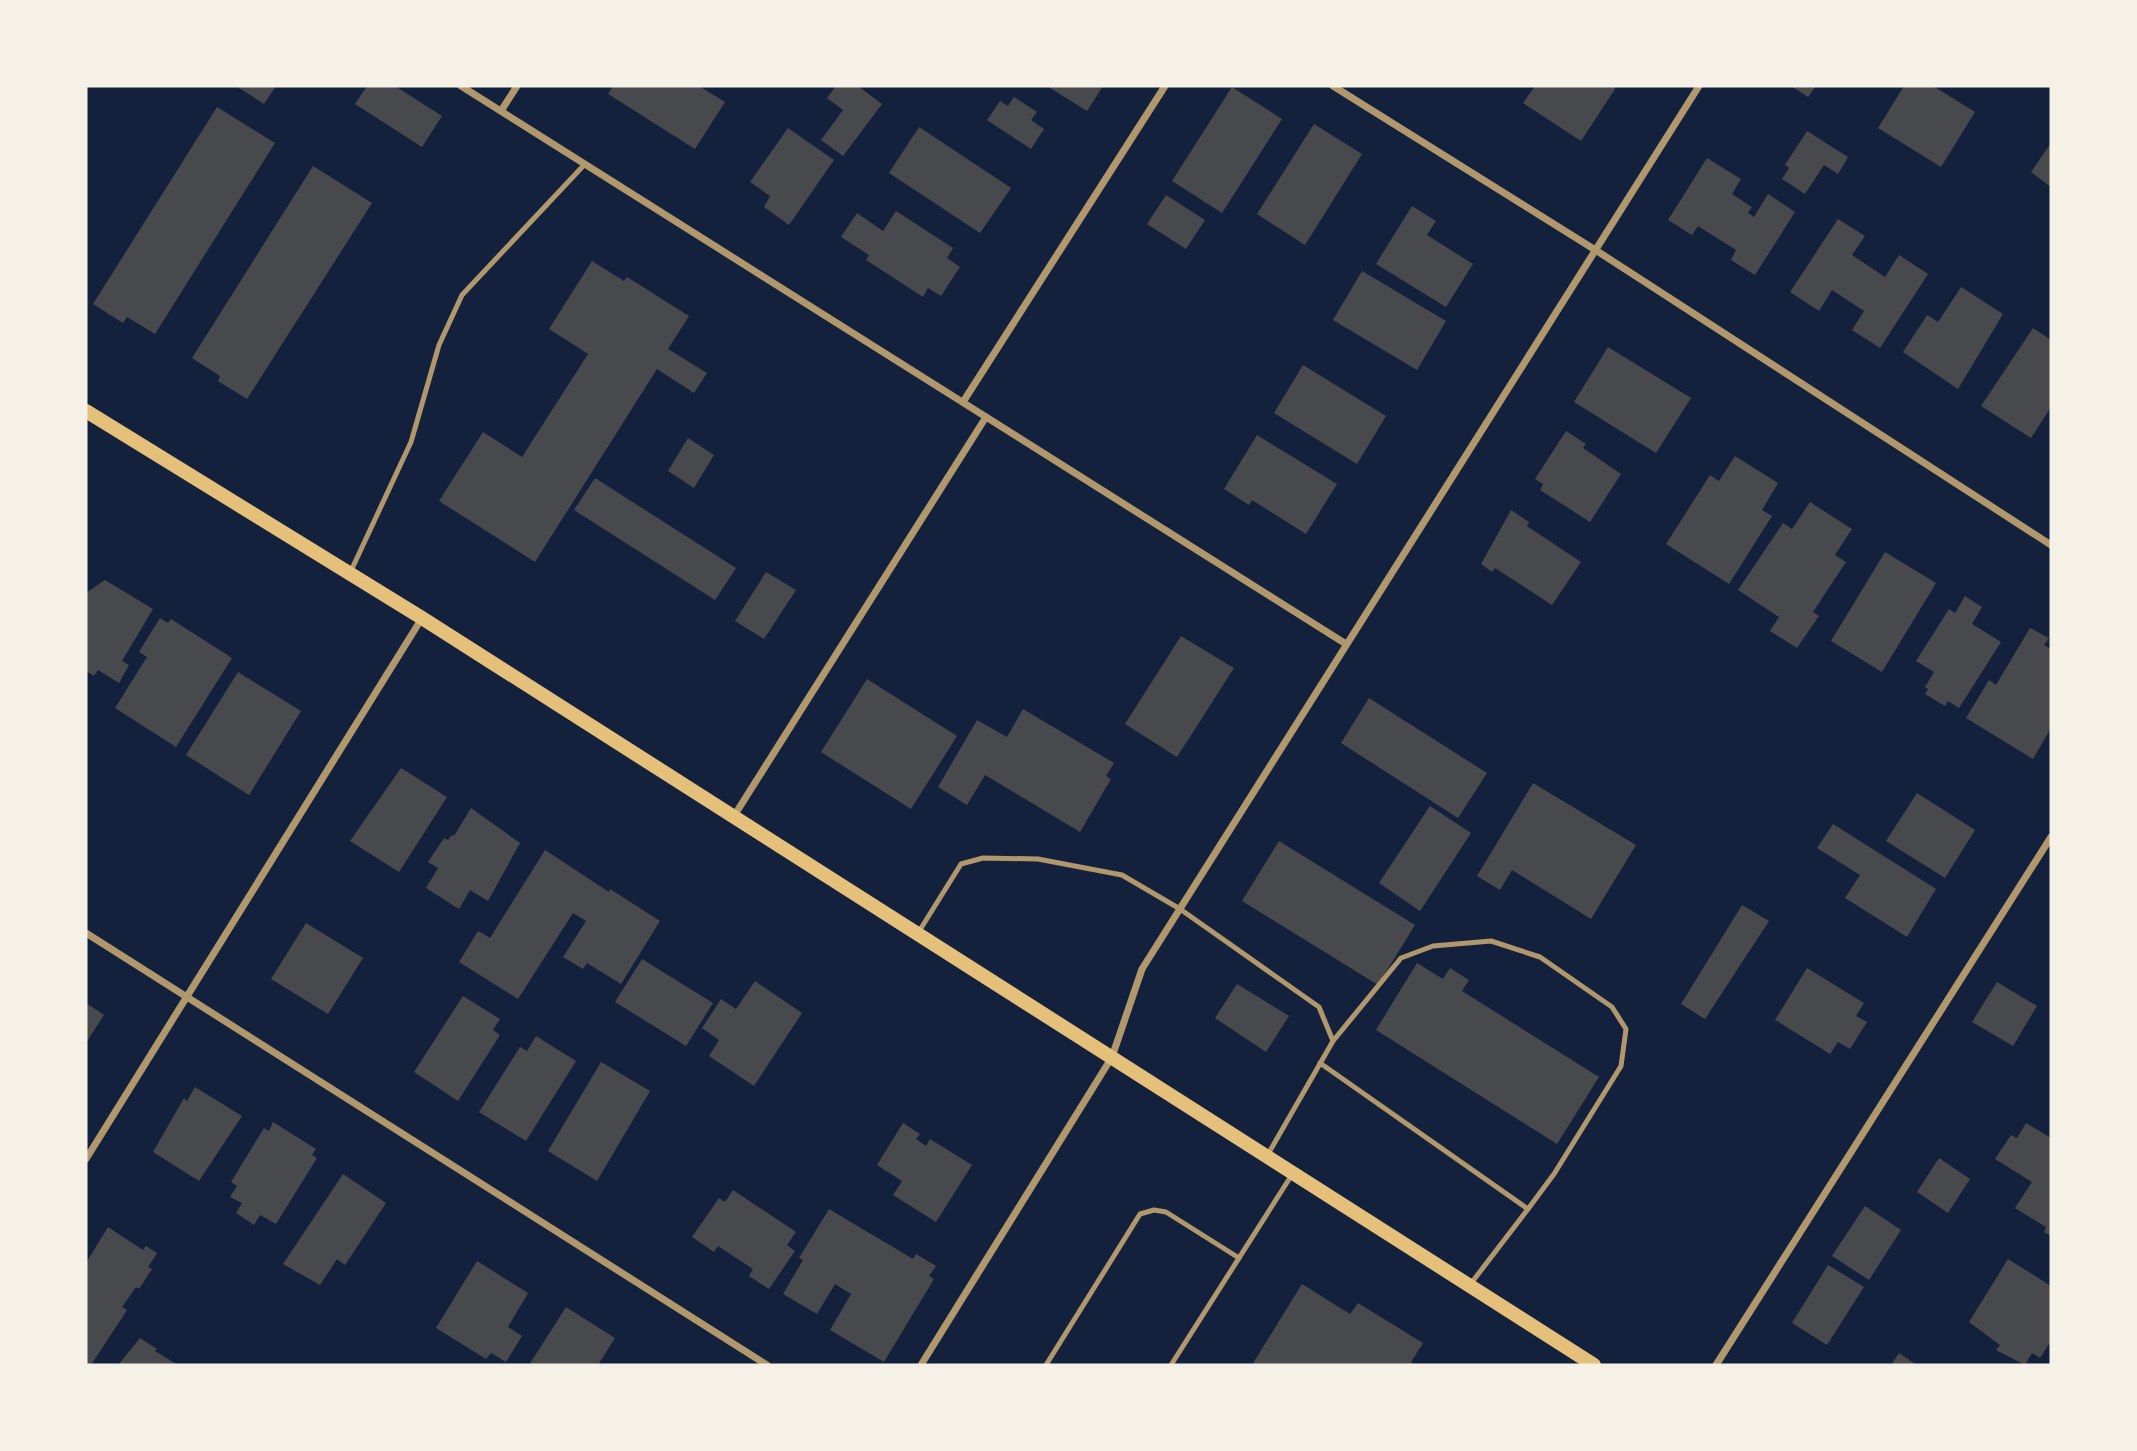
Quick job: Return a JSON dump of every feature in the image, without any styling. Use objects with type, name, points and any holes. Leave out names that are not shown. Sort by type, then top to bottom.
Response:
[{"type":"main road","points":[[86,411],[422,618],[1594,1365]]},
{"type":"street","points":[[461,86],[1346,644]]},
{"type":"street","points":[[500,111],[517,86]]},
{"type":"street","points":[[963,402],[1165,86]]},
{"type":"street","points":[[1333,86],[1597,251],[2051,545]]},
{"type":"street","points":[[921,1365],[1112,1057],[1142,969],[1699,86]]},
{"type":"street","points":[[734,816],[986,417]]},
{"type":"street","points":[[86,1159],[422,618]]},
{"type":"street","points":[[1716,1365],[2051,837]]},
{"type":"street","points":[[86,933],[767,1365]]},
{"type":"lane","points":[[350,574],[411,442],[439,345],[462,295],[584,164]]},
{"type":"lane","points":[[918,933],[961,864],[983,858],[1038,859],[1122,875],[1180,909],[1319,1007],[1333,1041]]},
{"type":"lane","points":[[1267,1156],[1333,1041],[1401,958],[1433,946],[1491,941],[1540,957],[1612,1007],[1626,1029],[1621,1066],[1554,1174],[1469,1286]]},
{"type":"lane","points":[[1320,1063],[1528,1209]]},
{"type":"lane","points":[[1171,1365],[1293,1173]]},
{"type":"lane","points":[[1046,1365],[1140,1214],[1154,1210],[1166,1212],[1239,1258]]},
{"type":"building","points":[[236,86],[276,86],[264,104]]},
{"type":"building","points":[[367,86],[395,86],[442,116],[422,147],[355,104]]},
{"type":"building","points":[[613,86],[699,86],[725,102],[695,149],[608,94]]},
{"type":"building","points":[[836,86],[858,86],[882,104],[843,156],[821,140],[843,110],[827,98]]},
{"type":"building","points":[[1047,86],[1103,86],[1087,111]]},
{"type":"building","points":[[1535,86],[1615,86],[1615,89],[1581,141],[1523,103]]},
{"type":"building","points":[[1791,86],[1816,86],[1808,97]]},
{"type":"building","points":[[1904,86],[1933,86],[1975,112],[1941,167],[1878,128]]},
{"type":"building","points":[[1232,87],[1282,119],[1222,213],[1172,181]]},
{"type":"building","points":[[1014,97],[1037,112],[1031,120],[1044,129],[1031,149],[987,120],[1000,101],[1008,106]]},
{"type":"building","points":[[217,107],[275,143],[155,334],[127,317],[123,323],[93,304]]},
{"type":"building","points":[[1314,124],[1362,154],[1305,245],[1257,214]]},
{"type":"building","points":[[919,127],[1011,188],[980,233],[889,173]]},
{"type":"building","points":[[788,128],[834,160],[789,225],[764,207],[770,196],[750,182]]},
{"type":"building","points":[[1807,131],[1848,157],[1838,174],[1824,165],[1805,194],[1782,179],[1789,168],[1785,165]]},
{"type":"building","points":[[2051,143],[2051,187],[2031,172]]},
{"type":"building","points":[[1707,158],[1741,179],[1732,194],[1752,207],[1748,213],[1754,217],[1768,194],[1795,212],[1755,275],[1731,260],[1736,250],[1698,226],[1692,235],[1668,220]]},
{"type":"building","points":[[313,166],[372,203],[247,399],[218,381],[220,376],[192,358]]},
{"type":"building","points":[[1166,195],[1205,220],[1186,249],[1147,224]]},
{"type":"building","points":[[1412,206],[1436,221],[1427,235],[1473,264],[1446,307],[1376,264]]},
{"type":"building","points":[[896,211],[953,248],[947,258],[960,267],[941,296],[928,288],[923,297],[866,260],[869,255],[841,237],[857,213],[883,231]]},
{"type":"building","points":[[1838,219],[1865,236],[1852,255],[1885,277],[1899,255],[1928,274],[1880,348],[1852,330],[1864,311],[1832,290],[1819,311],[1790,292]]},
{"type":"building","points":[[592,261],[624,281],[627,277],[689,316],[668,349],[707,373],[694,393],[657,369],[535,562],[439,501],[483,432],[522,457],[588,354],[549,329]]},
{"type":"building","points":[[1362,271],[1446,321],[1417,370],[1333,320]]},
{"type":"building","points":[[1961,287],[2003,314],[1958,389],[1903,352],[1927,315],[1938,322]]},
{"type":"building","points":[[2033,328],[2051,340],[2051,407],[2031,438],[1981,406]]},
{"type":"building","points":[[1608,347],[1691,398],[1656,453],[1574,402]]},
{"type":"building","points":[[1303,365],[1386,416],[1357,464],[1274,413]]},
{"type":"building","points":[[1566,431],[1586,444],[1583,448],[1621,474],[1590,522],[1540,490],[1543,484],[1535,479]]},
{"type":"building","points":[[1257,435],[1337,484],[1306,534],[1252,500],[1249,505],[1224,489]]},
{"type":"building","points":[[688,438],[714,455],[694,488],[668,471]]},
{"type":"building","points":[[1735,456],[1778,483],[1762,510],[1772,516],[1729,584],[1666,544],[1710,475],[1719,481]]},
{"type":"building","points":[[595,478],[736,568],[715,600],[574,510]]},
{"type":"building","points":[[1810,502],[1852,529],[1835,555],[1846,562],[1813,612],[1819,616],[1797,648],[1770,631],[1779,617],[1738,590],[1783,523],[1792,529]]},
{"type":"building","points":[[1511,510],[1529,522],[1527,526],[1581,562],[1552,605],[1495,568],[1492,572],[1481,564]]},
{"type":"building","points":[[1885,552],[1936,583],[1882,672],[1831,641]]},
{"type":"building","points":[[766,572],[796,590],[764,639],[735,621]]},
{"type":"building","points":[[105,580],[153,609],[122,661],[129,665],[119,683],[98,670],[94,676],[86,671],[86,593]]},
{"type":"building","points":[[1965,596],[1982,607],[1972,624],[2001,642],[1959,708],[1948,701],[1945,706],[1925,694],[1928,689],[1925,687],[1934,672],[1916,661],[1949,609],[1955,613]]},
{"type":"building","points":[[160,618],[168,623],[171,619],[232,658],[176,747],[115,708],[147,657],[139,652]]},
{"type":"building","points":[[2030,628],[2049,638],[2044,645],[2051,649],[2051,728],[2033,759],[1966,718],[1989,680],[1996,685]]},
{"type":"building","points":[[1181,636],[1234,668],[1177,757],[1125,724]]},
{"type":"building","points":[[238,672],[301,711],[249,795],[186,755]]},
{"type":"building","points":[[867,679],[957,736],[911,809],[821,752]]},
{"type":"building","points":[[1369,698],[1487,773],[1458,818],[1341,743]]},
{"type":"building","points":[[1023,709],[1114,763],[1106,776],[1111,779],[1080,832],[985,775],[967,805],[938,787],[977,720],[1007,737]]},
{"type":"building","points":[[401,768],[447,797],[399,872],[350,841]]},
{"type":"building","points":[[1533,783],[1636,845],[1591,919],[1512,870],[1500,890],[1477,876]]},
{"type":"building","points":[[1917,793],[1975,830],[1945,878],[1886,841]]},
{"type":"building","points":[[1430,806],[1471,833],[1420,911],[1379,883]]},
{"type":"building","points":[[471,808],[520,843],[488,901],[470,890],[459,909],[426,888],[438,868],[428,862],[444,838],[448,840],[454,836]]},
{"type":"building","points":[[1833,824],[1936,889],[1907,937],[1845,898],[1860,875],[1817,848]]},
{"type":"building","points":[[1279,841],[1415,925],[1378,985],[1242,901]]},
{"type":"building","points":[[545,850],[609,892],[610,889],[660,921],[621,984],[587,963],[583,969],[563,957],[586,921],[573,913],[518,999],[459,962],[478,931],[490,938]]},
{"type":"building","points":[[1742,905],[1769,921],[1705,1019],[1681,1004]]},
{"type":"building","points":[[306,923],[363,958],[328,1014],[271,979]]},
{"type":"building","points":[[642,959],[713,1003],[686,1046],[615,1002]]},
{"type":"building","points":[[1417,963],[1443,979],[1450,968],[1469,980],[1462,991],[1599,1077],[1557,1144],[1376,1030]]},
{"type":"building","points":[[1807,968],[1864,1003],[1856,1016],[1867,1022],[1850,1049],[1838,1042],[1830,1054],[1775,1020]]},
{"type":"building","points":[[755,981],[802,1013],[754,1086],[709,1056],[719,1040],[702,1028],[721,999],[736,1009]]},
{"type":"building","points":[[1997,982],[2037,1006],[2013,1046],[1972,1022]]},
{"type":"building","points":[[1237,984],[1289,1016],[1266,1052],[1215,1018]]},
{"type":"building","points":[[463,996],[500,1019],[493,1030],[500,1035],[458,1101],[414,1072]]},
{"type":"building","points":[[86,1003],[104,1015],[86,1043]]},
{"type":"building","points":[[536,1036],[576,1061],[526,1141],[479,1112],[520,1047],[527,1051]]},
{"type":"building","points":[[601,1062],[650,1091],[597,1181],[548,1151]]},
{"type":"building","points":[[195,1087],[242,1116],[199,1181],[153,1152],[184,1098],[187,1101]]},
{"type":"building","points":[[273,1122],[316,1149],[312,1155],[317,1158],[276,1224],[260,1215],[254,1225],[236,1213],[242,1203],[230,1197],[237,1186],[231,1182],[264,1128],[269,1131]]},
{"type":"building","points":[[903,1123],[920,1134],[916,1139],[926,1146],[930,1139],[972,1165],[936,1222],[893,1195],[902,1181],[877,1165]]},
{"type":"building","points":[[2026,1123],[2051,1138],[2051,1236],[2044,1232],[2046,1227],[2015,1208],[2032,1182],[1995,1159],[2011,1135],[2017,1138]]},
{"type":"building","points":[[1939,1158],[1970,1179],[1948,1213],[1917,1192]]},
{"type":"building","points":[[343,1174],[386,1203],[345,1265],[337,1259],[320,1285],[283,1264]]},
{"type":"building","points":[[733,1190],[796,1232],[787,1245],[795,1251],[769,1289],[749,1276],[753,1269],[718,1246],[714,1252],[692,1237],[719,1198],[725,1202]]},
{"type":"building","points":[[1865,1206],[1901,1230],[1869,1280],[1832,1256]]},
{"type":"building","points":[[829,1209],[913,1259],[916,1254],[936,1266],[929,1276],[934,1279],[884,1362],[830,1330],[851,1294],[835,1284],[817,1314],[783,1294],[803,1260],[799,1258]]},
{"type":"building","points":[[108,1227],[143,1250],[146,1246],[157,1253],[148,1267],[152,1269],[139,1289],[136,1287],[122,1307],[127,1310],[91,1365],[86,1365],[86,1263]]},
{"type":"building","points":[[2008,1259],[2051,1286],[2051,1341],[2040,1358],[2032,1353],[2025,1365],[1996,1350],[2000,1345],[1969,1322]]},
{"type":"building","points":[[477,1261],[528,1293],[508,1327],[522,1336],[506,1362],[491,1353],[486,1359],[436,1328]]},
{"type":"building","points":[[1828,1265],[1864,1287],[1827,1345],[1792,1323]]},
{"type":"building","points":[[1302,1284],[1350,1314],[1358,1303],[1423,1343],[1411,1362],[1416,1365],[1252,1365]]},
{"type":"building","points":[[566,1307],[615,1338],[598,1365],[529,1365]]},
{"type":"building","points":[[140,1338],[157,1349],[155,1351],[178,1365],[118,1365]]},
{"type":"building","points":[[1899,1353],[1917,1365],[1891,1365]]}]
